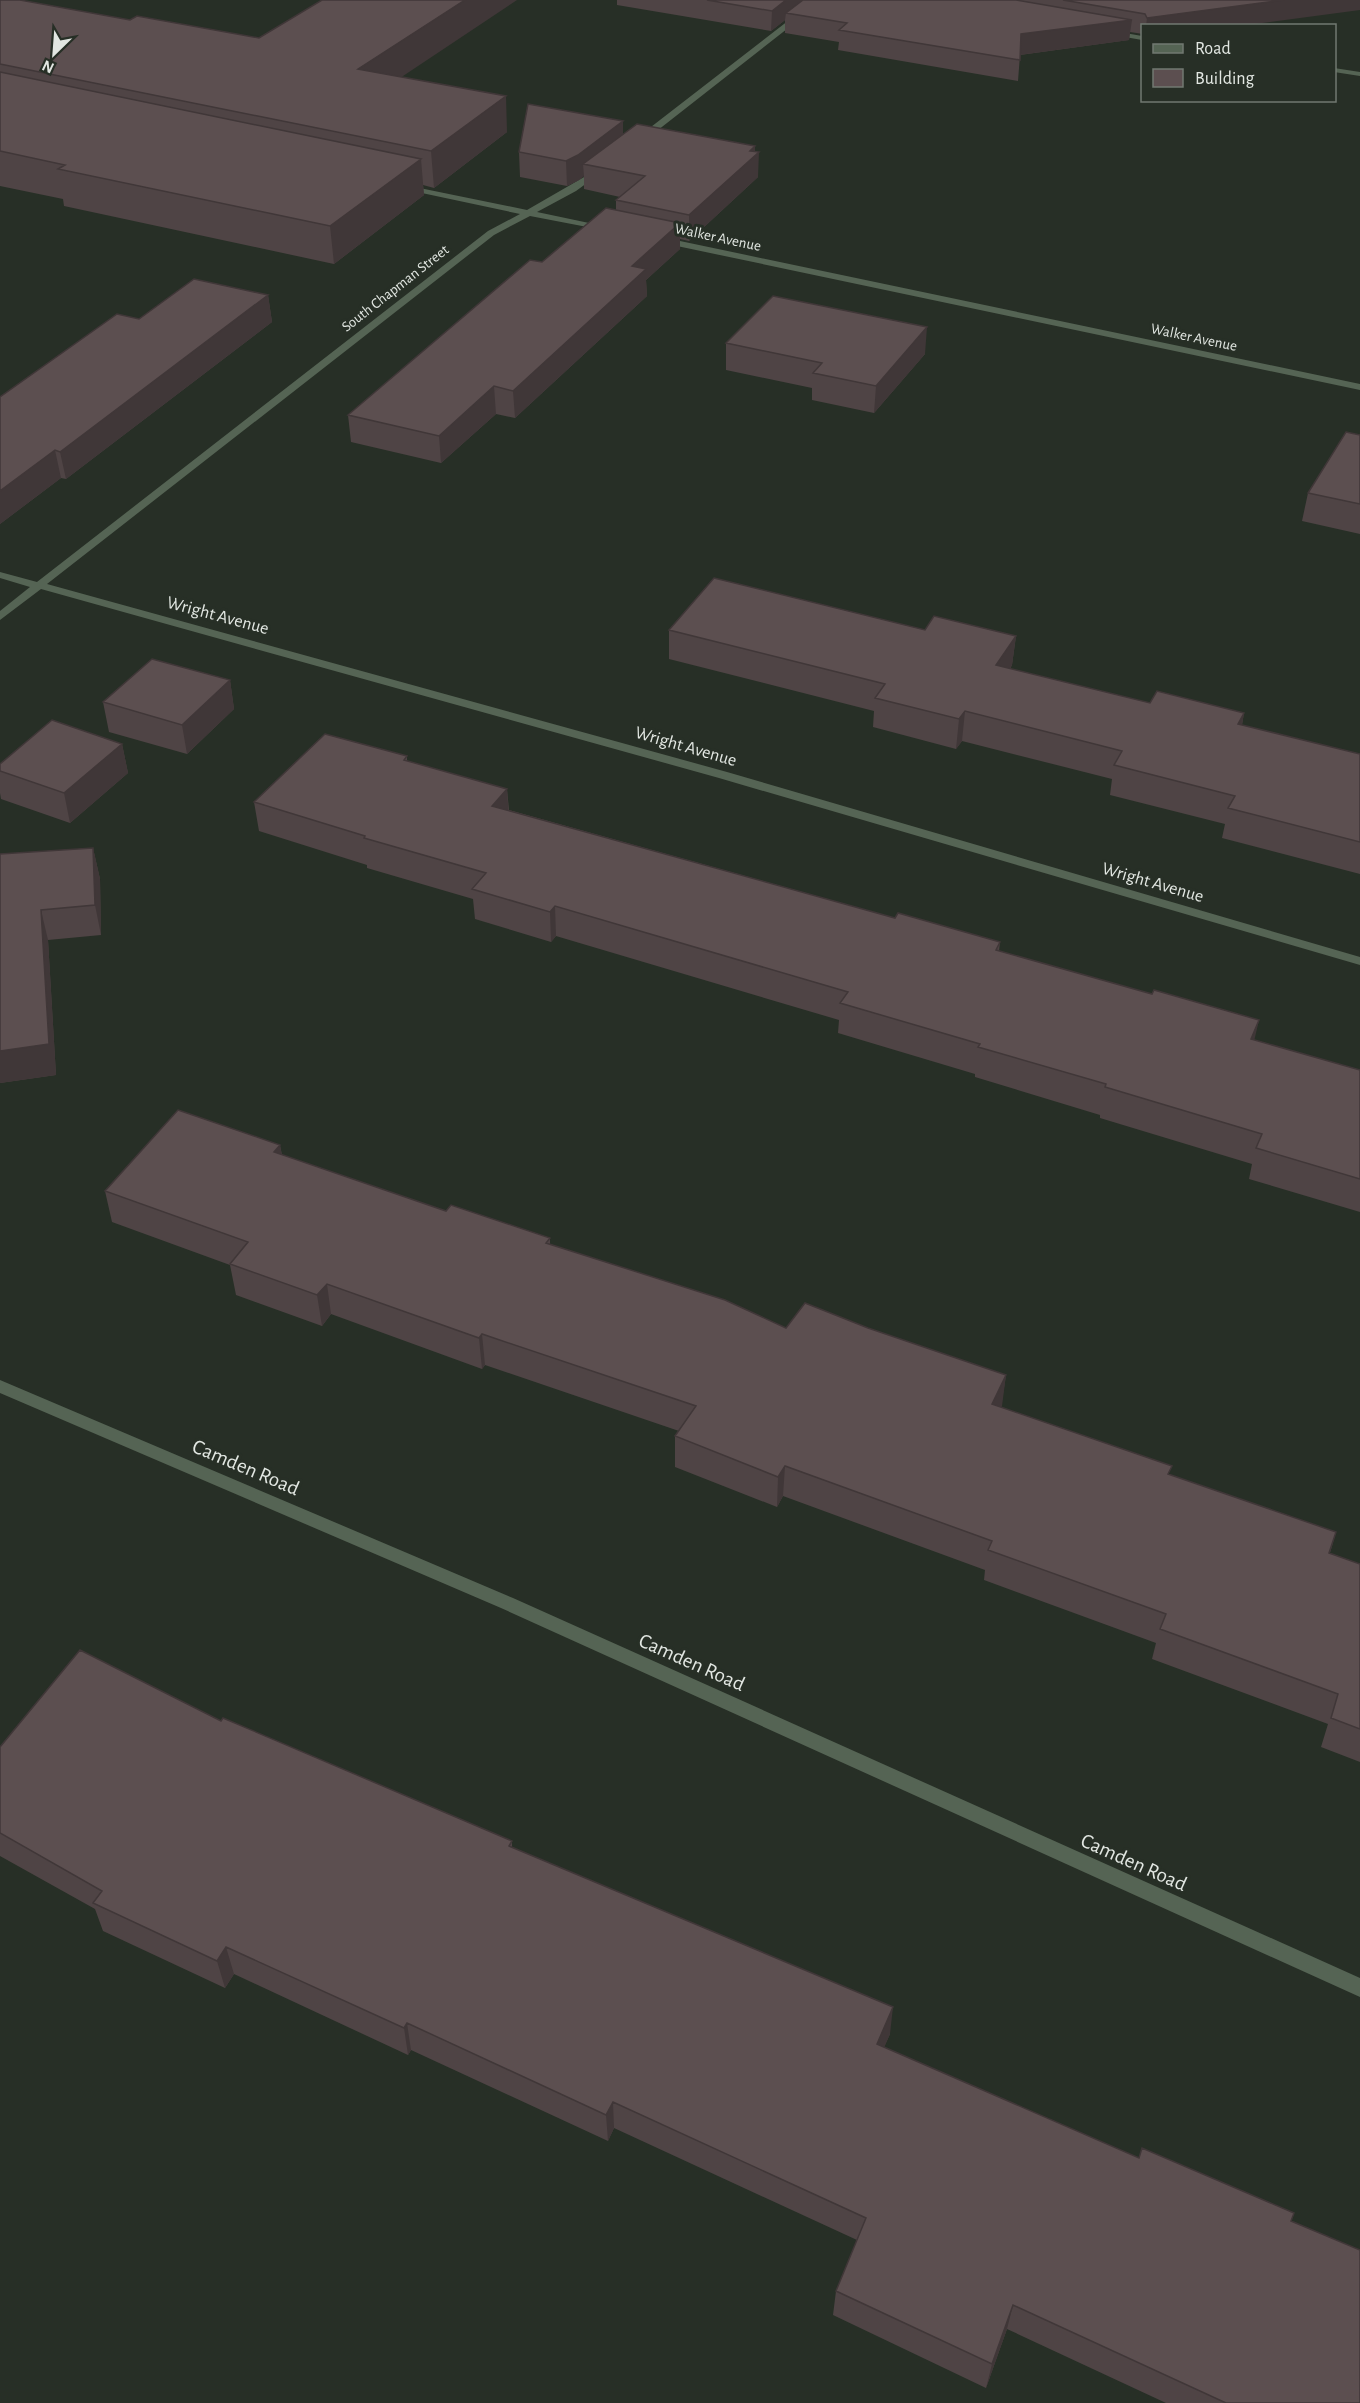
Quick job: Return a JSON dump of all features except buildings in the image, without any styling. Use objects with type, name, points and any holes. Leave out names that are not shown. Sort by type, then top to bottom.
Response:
[{"type":"street","points":[[630,147],[820,0]]},
{"type":"street","points":[[1103,31],[1141,38]]},
{"type":"street","points":[[1336,70],[1360,74]]},
{"type":"street","name":"South Chapman Street","points":[[0,617],[491,233],[526,212],[583,184],[602,169]]},
{"type":"street","points":[[392,183],[618,231]]},
{"type":"street","name":"Walker Avenue","points":[[653,238],[1360,387]]},
{"type":"street","name":"Wright Avenue","points":[[0,574],[689,765],[1360,961]]},
{"type":"street","name":"Camden Road","points":[[0,1386],[507,1603],[1360,1988]]}]
